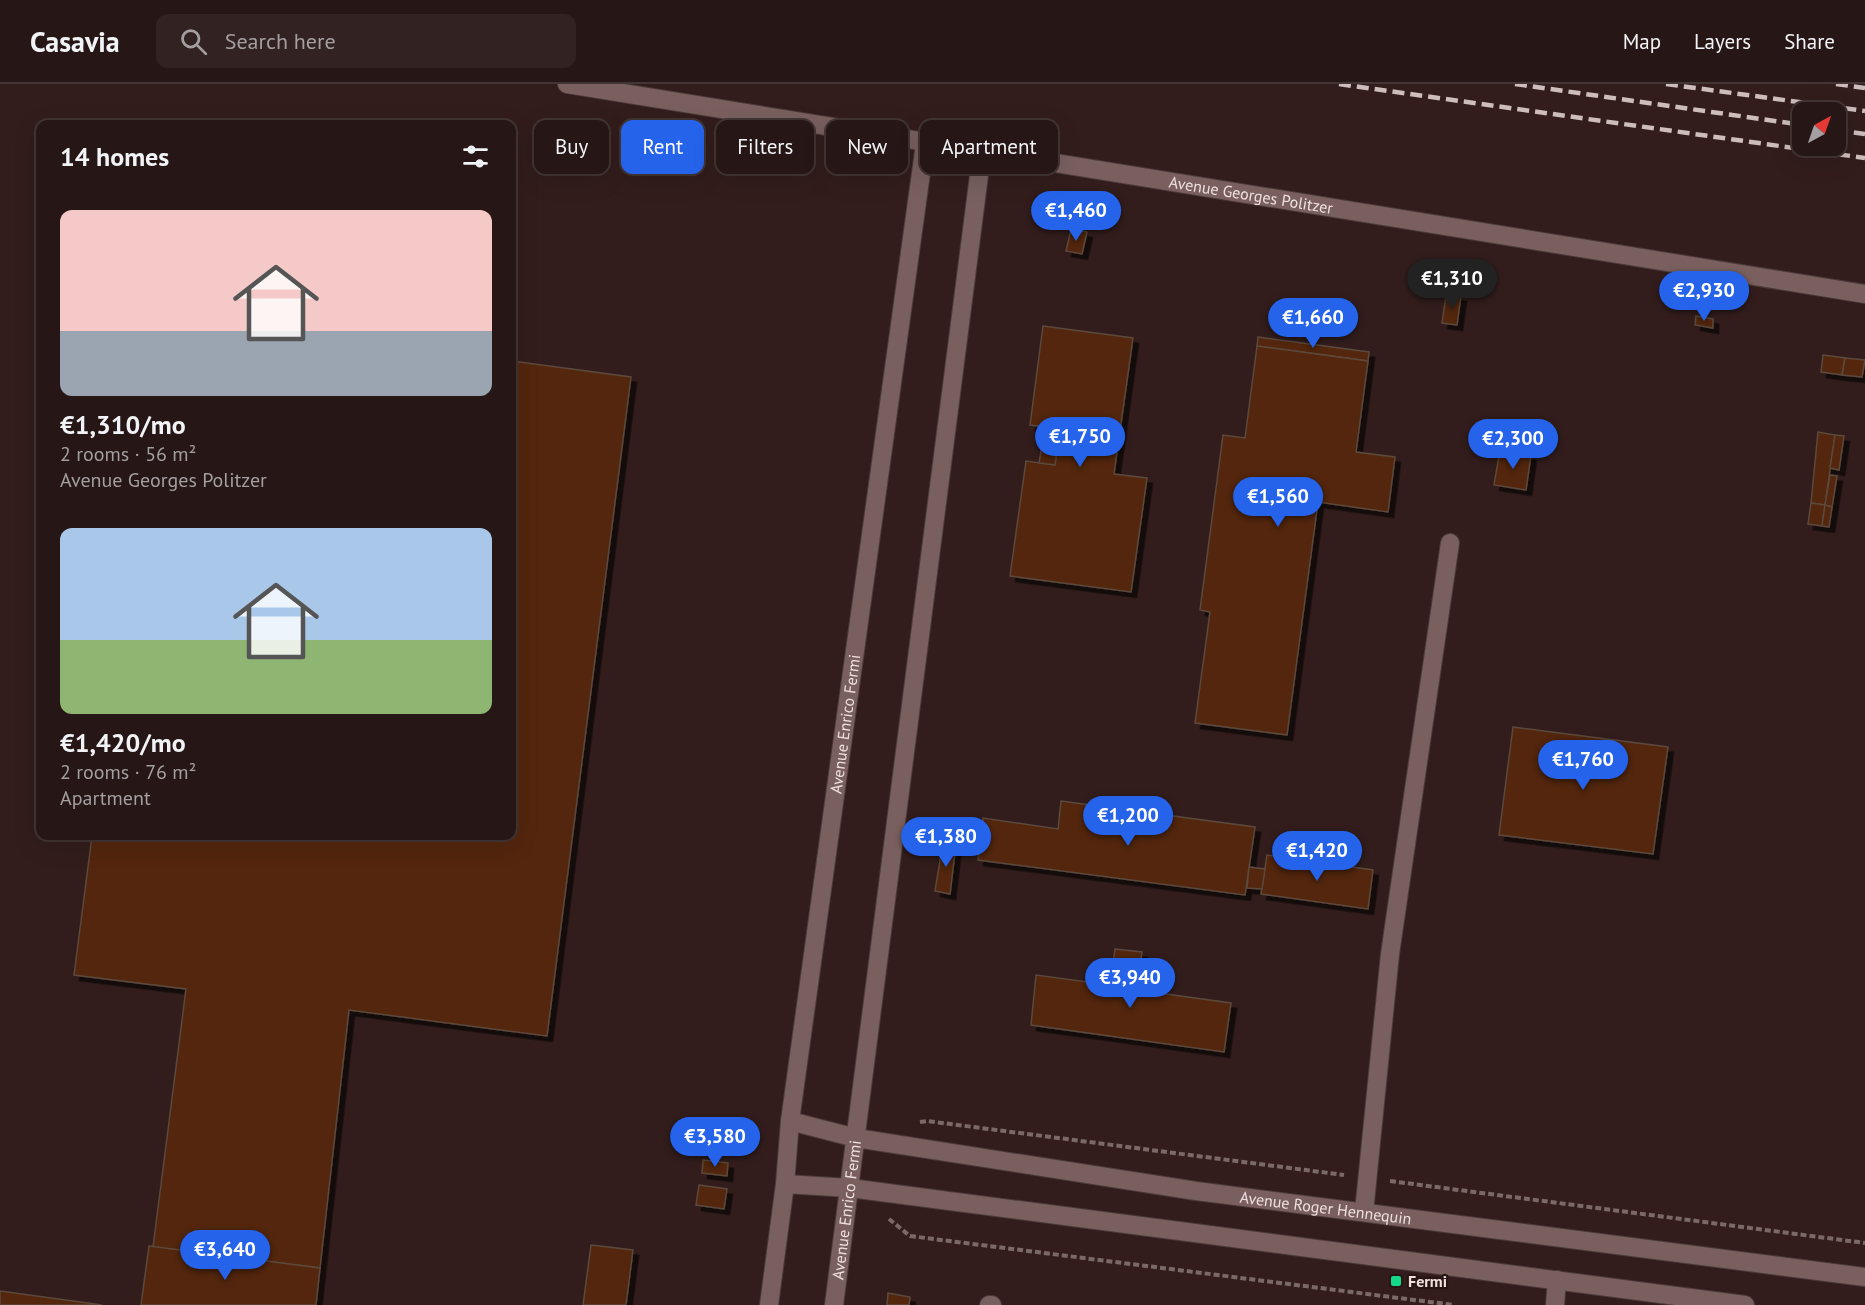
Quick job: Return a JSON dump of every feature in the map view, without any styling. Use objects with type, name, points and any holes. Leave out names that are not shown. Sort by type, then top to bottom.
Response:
[{"type":"street","name":"Avenue Georges Politzer","points":[[567,84],[920,143]]},
{"type":"street","name":"Avenue Georges Politzer","points":[[1058,164],[1865,294]]},
{"type":"street","name":"Avenue Enrico Fermi","points":[[770,1305],[785,1184],[790,1121],[921,174]]},
{"type":"street","name":"Avenue Enrico Fermi","points":[[834,1305],[979,174]]},
{"type":"street","points":[[1364,1212],[1390,954],[1450,543]]},
{"type":"street","name":"Avenue Roger Hennequin","points":[[790,1121],[856,1138],[1196,1191],[1865,1277]]},
{"type":"street","points":[[785,1184],[850,1188],[1557,1280],[1631,1298],[1745,1305]]},
{"type":"street","points":[[1555,1305],[1557,1280]]},
{"type":"path","points":[[927,1121],[1865,1243]]},
{"type":"path","points":[[910,1236],[1454,1305]]},
{"type":"building","points":[[1071,229],[1087,232],[1082,254],[1066,251]]},
{"type":"building","points":[[1446,295],[1461,296],[1457,325],[1442,323]]},
{"type":"building","points":[[1696,316],[1713,319],[1713,328],[1695,325]]},
{"type":"building","points":[[1043,326],[1133,338],[1114,474],[1147,478],[1131,592],[1010,576],[1026,461],[1055,465],[1060,429],[1030,425]]},
{"type":"building","points":[[1258,337],[1369,352],[1368,361],[1257,346]]},
{"type":"building","points":[[1257,346],[1368,361],[1356,452],[1395,457],[1388,512],[1318,502],[1287,735],[1195,723],[1210,612],[1200,610],[1223,435],[1245,438]]},
{"type":"building","points":[[1823,355],[1845,358],[1842,375],[1821,372]]},
{"type":"building","points":[[1845,358],[1865,360],[1862,377],[1842,375]]},
{"type":"building","points":[[516,362],[631,377],[547,1036],[349,1010],[320,1268],[153,1247],[186,989],[74,975],[91,840],[516,840]]},
{"type":"building","points":[[1045,427],[1060,429],[1055,465],[1039,463]]},
{"type":"building","points":[[1818,432],[1835,435],[1825,505],[1811,503]]},
{"type":"building","points":[[1835,435],[1844,436],[1839,470],[1830,468]]},
{"type":"building","points":[[1500,450],[1531,455],[1526,490],[1494,485]]},
{"type":"building","points":[[1830,475],[1837,476],[1832,507],[1825,505]]},
{"type":"building","points":[[1811,503],[1825,505],[1822,526],[1808,524]]},
{"type":"building","points":[[1825,505],[1832,507],[1829,527],[1822,526]]},
{"type":"building","points":[[1513,727],[1668,747],[1653,854],[1499,835]]},
{"type":"building","points":[[1061,801],[1255,827],[1245,895],[978,860],[983,818],[1058,829]]},
{"type":"building","points":[[943,842],[956,844],[950,894],[935,891]]},
{"type":"building","points":[[1267,855],[1373,870],[1368,909],[1261,894]]},
{"type":"building","points":[[1249,867],[1265,869],[1262,889],[1247,888]]},
{"type":"building","points":[[1115,949],[1142,952],[1137,990],[1231,1003],[1224,1052],[1031,1025],[1036,975],[1110,985]]},
{"type":"building","points":[[703,1160],[728,1163],[727,1176],[702,1173]]},
{"type":"building","points":[[699,1185],[727,1189],[724,1209],[696,1205]]},
{"type":"building","points":[[591,1245],[633,1250],[626,1305],[583,1305]]},
{"type":"building","points":[[149,1246],[320,1268],[316,1305],[141,1305]]},
{"type":"building","points":[[0,1291],[102,1305],[0,1305]]},
{"type":"building","points":[[888,1293],[910,1297],[909,1305],[887,1305]]},
{"type":"railway","points":[[1339,84],[1865,158]]},
{"type":"railway","points":[[1515,84],[1792,123]]},
{"type":"railway","points":[[1666,84],[1865,111]]},
{"type":"railway","points":[[1836,84],[1865,88]]},
{"type":"railway","points":[[1846,131],[1865,134]]},
{"type":"place","name":"Fermi","points":[[1396,1281]]}]
